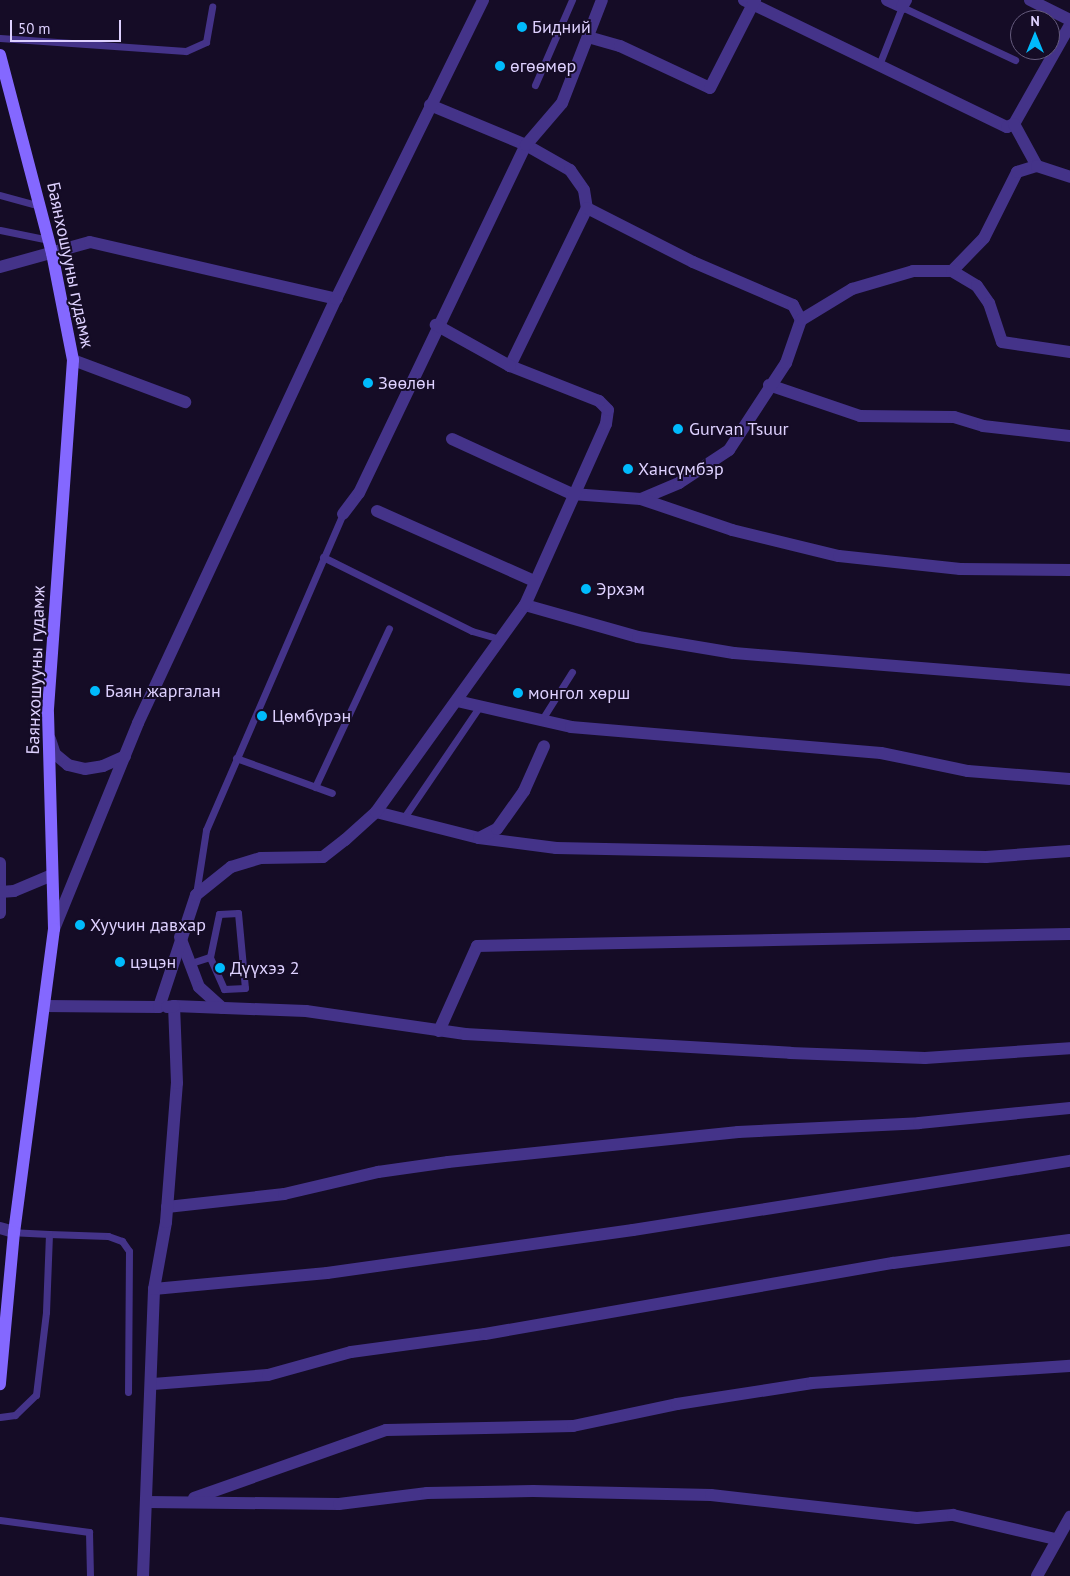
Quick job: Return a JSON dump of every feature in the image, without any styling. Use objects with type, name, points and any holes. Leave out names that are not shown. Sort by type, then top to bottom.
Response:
[{"type":"main road","name":"Баянхошууны гудамж","points":[[0,55],[52,253],[73,360],[48,735],[54,929],[14,1232],[4,1287],[0,1384]]},
{"type":"street","points":[[54,929],[125,756],[336,299],[483,0]]},
{"type":"street","points":[[343,514],[358,492],[436,325],[526,145],[562,103],[602,0]]},
{"type":"street","points":[[887,0],[904,4]]},
{"type":"street","points":[[1030,0],[1070,20]]},
{"type":"street","points":[[588,37],[620,46],[710,88],[751,1],[1000,124],[1014,124]]},
{"type":"street","points":[[1014,124],[1070,25]]},
{"type":"street","points":[[430,105],[526,145],[570,170],[584,190],[587,208],[510,366]]},
{"type":"street","points":[[1014,124],[1037,166]]},
{"type":"street","points":[[952,271],[984,238],[1017,172],[1037,166],[1070,177]]},
{"type":"street","points":[[587,208],[693,262],[793,305],[800,320]]},
{"type":"street","points":[[0,267],[90,242],[336,299]]},
{"type":"street","points":[[640,499],[679,483],[729,450],[769,385],[786,363],[800,320],[852,288],[912,271],[952,271],[977,286],[989,303],[1002,342],[1070,352]]},
{"type":"street","points":[[159,1007],[180,937],[196,895],[216,876],[238,864],[261,858],[323,857],[376,812],[525,605],[572,494],[606,424],[608,410],[599,401],[510,366],[436,325]]},
{"type":"street","points":[[73,360],[185,402]]},
{"type":"street","points":[[769,385],[860,416],[954,417],[984,426],[1070,436]]},
{"type":"street","points":[[452,439],[572,494],[640,499],[732,530],[839,556],[960,569],[1070,570]]},
{"type":"street","points":[[377,511],[534,581]]},
{"type":"street","points":[[525,605],[638,637],[734,654],[1070,680]]},
{"type":"street","points":[[457,701],[542,721],[881,753],[968,771],[1070,779]]},
{"type":"street","points":[[48,735],[56,754],[68,765],[103,766],[125,756]]},
{"type":"street","points":[[479,838],[497,829],[524,791],[544,746]]},
{"type":"street","points":[[376,812],[479,838],[631,851],[976,857],[1070,851]]},
{"type":"street","points":[[0,863],[0,913]]},
{"type":"street","points":[[1,892],[52,876]]},
{"type":"street","points":[[439,1031],[477,946],[1070,934]]},
{"type":"street","points":[[180,937],[188,964],[198,987],[223,1008]]},
{"type":"street","points":[[44,1006],[174,1006],[306,1012],[439,1031],[916,1058],[1070,1048]]},
{"type":"street","points":[[142,1576],[153,1384],[154,1289],[167,1207],[177,1083],[174,1006]]},
{"type":"street","points":[[167,1207],[284,1194],[378,1172],[448,1162],[738,1132],[920,1123],[1070,1108]]},
{"type":"street","points":[[154,1289],[327,1272],[632,1230],[1070,1161]]},
{"type":"street","points":[[0,1228],[14,1232]]},
{"type":"street","points":[[153,1384],[268,1375],[351,1352],[485,1334],[893,1263],[1070,1240]]},
{"type":"street","points":[[191,1500],[386,1430],[573,1426],[677,1404],[812,1383],[1070,1366]]},
{"type":"street","points":[[147,1502],[191,1500],[245,1505],[339,1504],[427,1493],[524,1491],[711,1494],[916,1518],[953,1515],[1055,1539]]},
{"type":"street","points":[[1037,1576],[1055,1539],[1070,1517]]},
{"type":"lane","points":[[535,85],[572,0]]},
{"type":"lane","points":[[879,65],[904,4],[1010,57]]},
{"type":"lane","points":[[0,38],[186,52],[206,42],[212,7]]},
{"type":"lane","points":[[0,195],[40,206]]},
{"type":"lane","points":[[0,230],[48,240]]},
{"type":"lane","points":[[196,895],[206,830],[323,556],[343,514]]},
{"type":"lane","points":[[323,556],[472,631],[500,639]]},
{"type":"lane","points":[[315,788],[389,628]]},
{"type":"lane","points":[[542,721],[572,672]]},
{"type":"lane","points":[[403,819],[479,707]]},
{"type":"lane","points":[[236,758],[332,793]]},
{"type":"lane","points":[[224,911],[238,913],[245,988],[224,989],[210,957],[216,919],[224,911]]},
{"type":"lane","points":[[188,964],[210,957]]},
{"type":"lane","points":[[14,1232],[108,1236],[122,1241],[129,1251],[128,1392]]},
{"type":"lane","points":[[0,1417],[15,1415],[36,1395],[49,1234]]},
{"type":"lane","points":[[0,1520],[88,1532],[90,1576]]},
{"type":"place","name":"Бидний","points":[[522,27]]},
{"type":"place","name":"өгөөмөр","points":[[500,66]]},
{"type":"place","name":"Зөөлөн","points":[[368,383]]},
{"type":"place","name":"Gurvan Tsuur","points":[[678,429]]},
{"type":"place","name":"Хансүмбэр","points":[[628,469]]},
{"type":"place","name":"Эрхэм","points":[[586,589]]},
{"type":"place","name":"Баян жаргалан","points":[[95,691]]},
{"type":"place","name":"монгол хөрш","points":[[518,693]]},
{"type":"place","name":"Цөмбүрэн","points":[[262,716]]},
{"type":"place","name":"Хуучин давхар","points":[[80,925]]},
{"type":"place","name":"цэцэн","points":[[120,962]]},
{"type":"place","name":"Дүүхээ 2","points":[[220,968]]}]
